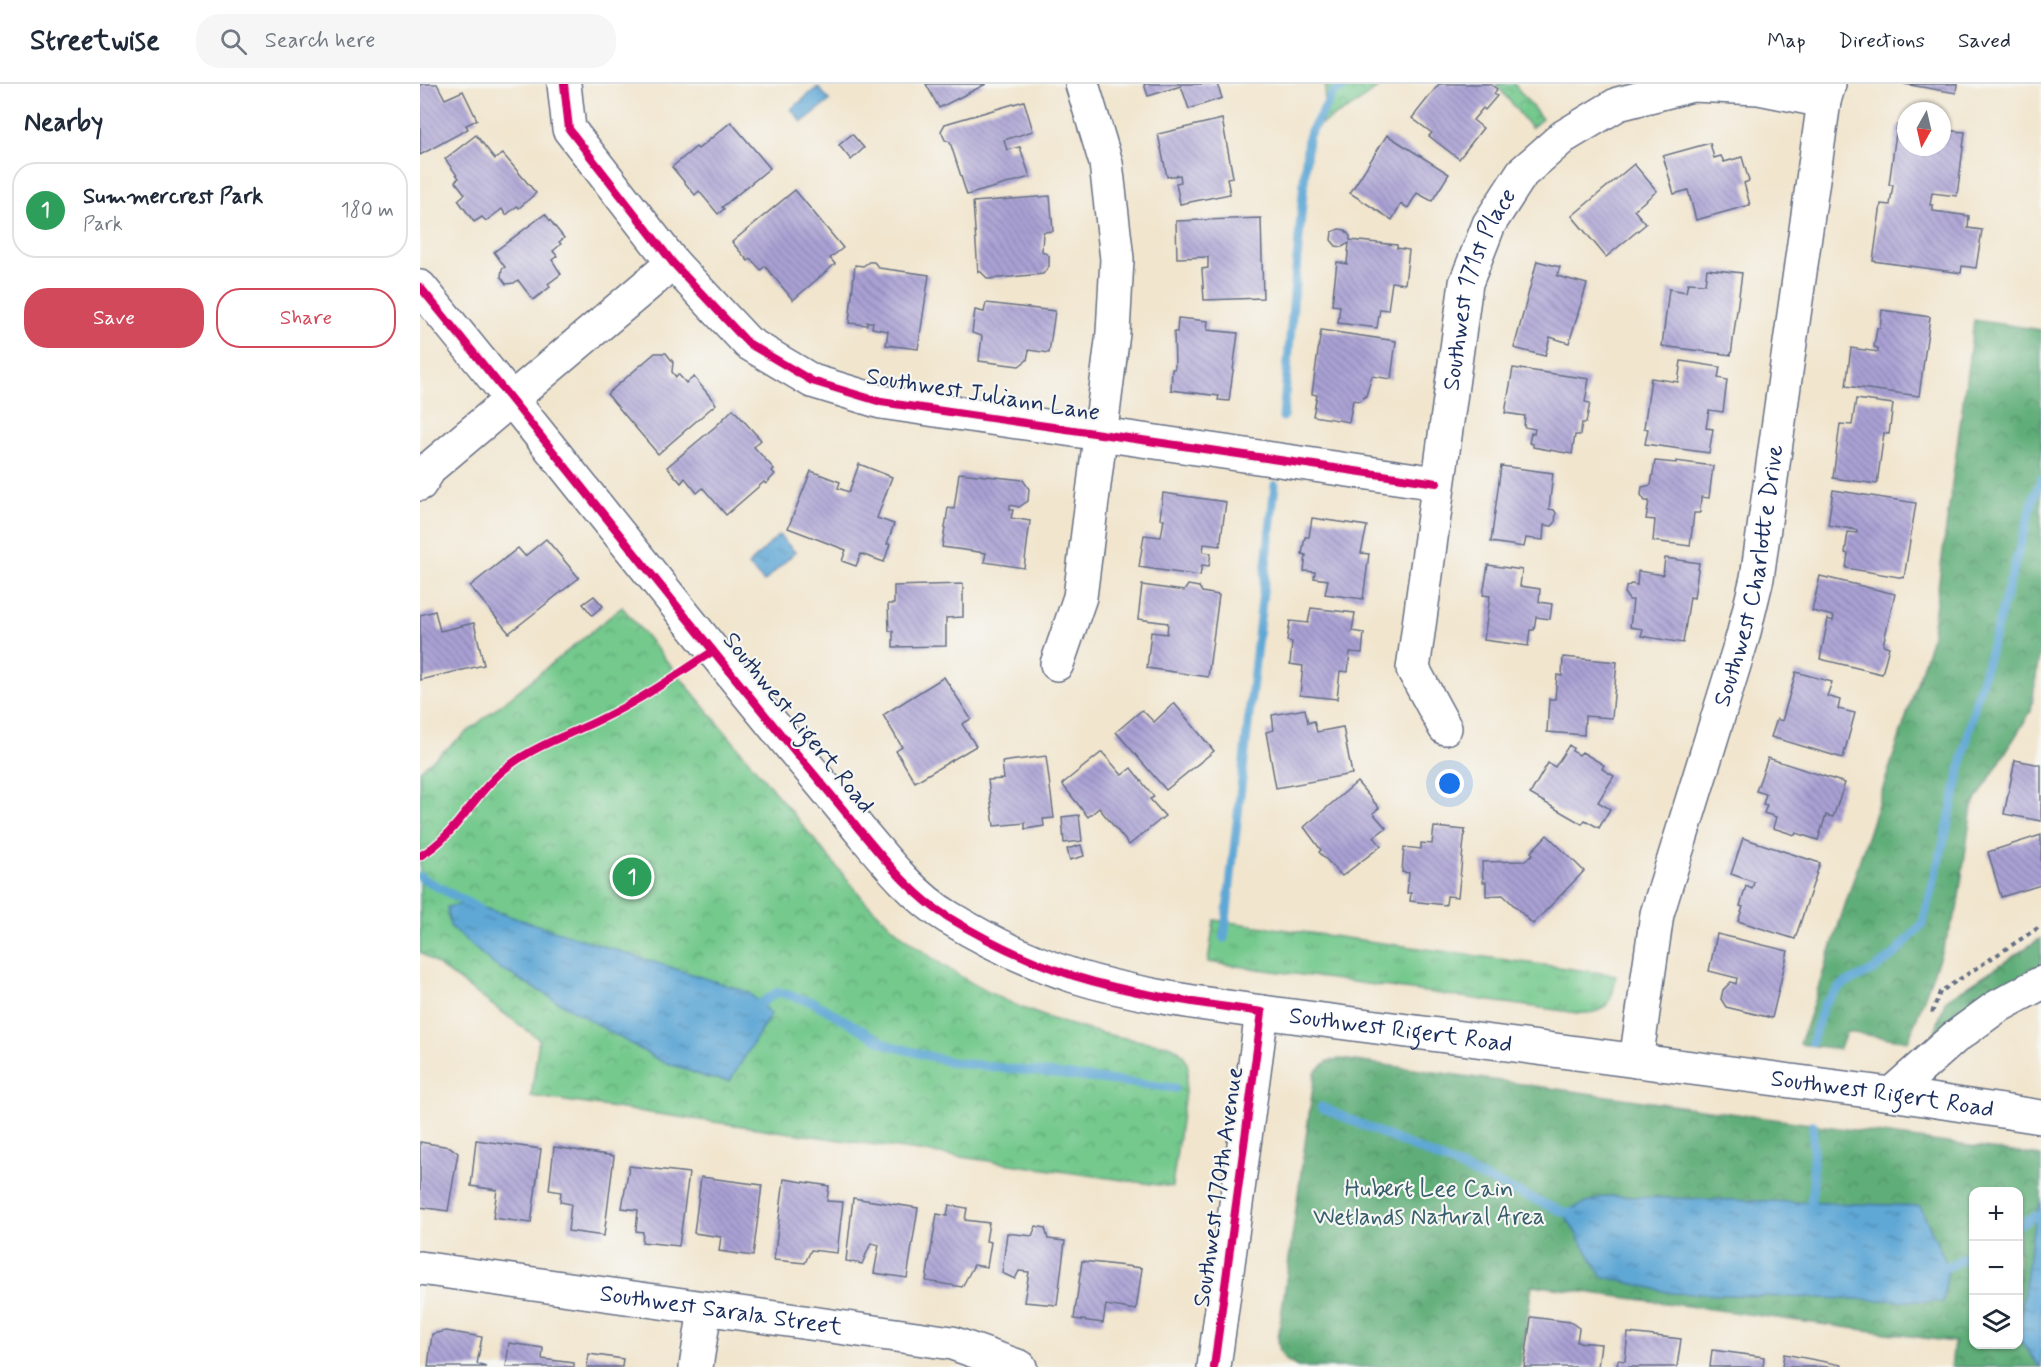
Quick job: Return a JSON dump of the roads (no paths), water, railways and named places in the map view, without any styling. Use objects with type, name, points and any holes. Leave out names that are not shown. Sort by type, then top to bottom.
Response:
[{"type":"street","name":"Southwest Juliann Lane","points":[[564,84],[569,129],[673,263],[747,343],[812,381],[881,402],[1437,483]]},
{"type":"street","points":[[1057,664],[1080,597],[1113,333],[1117,259],[1106,163],[1082,84]]},
{"type":"street","name":"Southwest 171st Place","points":[[1444,728],[1413,669],[1466,283],[1489,224],[1522,173],[1563,137],[1618,104],[1692,85],[1826,92]]},
{"type":"street","name":"Southwest Charlotte Drive","points":[[1636,1061],[1657,914],[1743,636],[1757,578],[1826,92]]},
{"type":"street","points":[[420,484],[431,467],[673,263]]},
{"type":"street","name":"Southwest Rigert Road","points":[[420,287],[713,651],[887,862],[919,894],[946,916],[1034,961],[1074,976],[1181,1000],[1891,1094],[2041,1117]]},
{"type":"street","points":[[1891,1094],[1954,1038],[1995,1008],[2041,983]]},
{"type":"street","name":"Southwest 170th Avenue","points":[[1214,1367],[1262,1012]]},
{"type":"street","name":"Southwest Sarala Street","points":[[420,1268],[952,1343],[1020,1367]]},
{"type":"street","points":[[696,1367],[705,1309]]},
{"type":"water","points":[[818,87],[830,101],[802,122],[791,109]]},
{"type":"water","points":[[779,535],[795,552],[764,582],[748,565]]},
{"type":"water","points":[[468,903],[748,992],[771,1014],[730,1081],[708,1078],[659,1060],[494,965],[450,926],[447,907]]},
{"type":"water","points":[[1605,1196],[1920,1206],[1948,1267],[1943,1302],[1672,1293],[1602,1276],[1563,1212]]},
{"type":"water","points":[[2041,1201],[2041,1367],[2023,1344],[2023,1299],[2035,1216]]},
{"type":"waterway","points":[[1283,417],[1308,137],[1333,93],[1348,84]]},
{"type":"waterway","points":[[1812,1042],[1824,1004],[1842,985],[1872,971],[1894,955],[1923,923],[1974,708],[2034,497],[2041,480]]},
{"type":"waterway","points":[[1224,938],[1275,485]]},
{"type":"waterway","points":[[420,877],[479,909]]},
{"type":"waterway","points":[[750,1010],[778,992],[813,1002],[888,1045],[951,1062],[1175,1088]]},
{"type":"waterway","points":[[1321,1107],[1563,1212],[1573,1213]]},
{"type":"waterway","points":[[1810,1212],[1813,1185],[1813,1125]]},
{"type":"waterway","points":[[2023,1222],[2035,1216],[2041,1217]]},
{"type":"waterway","points":[[1936,1264],[1948,1267],[1969,1255]]},
{"type":"place","name":"Summercrest Park","points":[[632,877]]},
{"type":"park label","name":"Hubert Lee Cain Wetlands Natural Area","points":[[1429,1203]]}]
